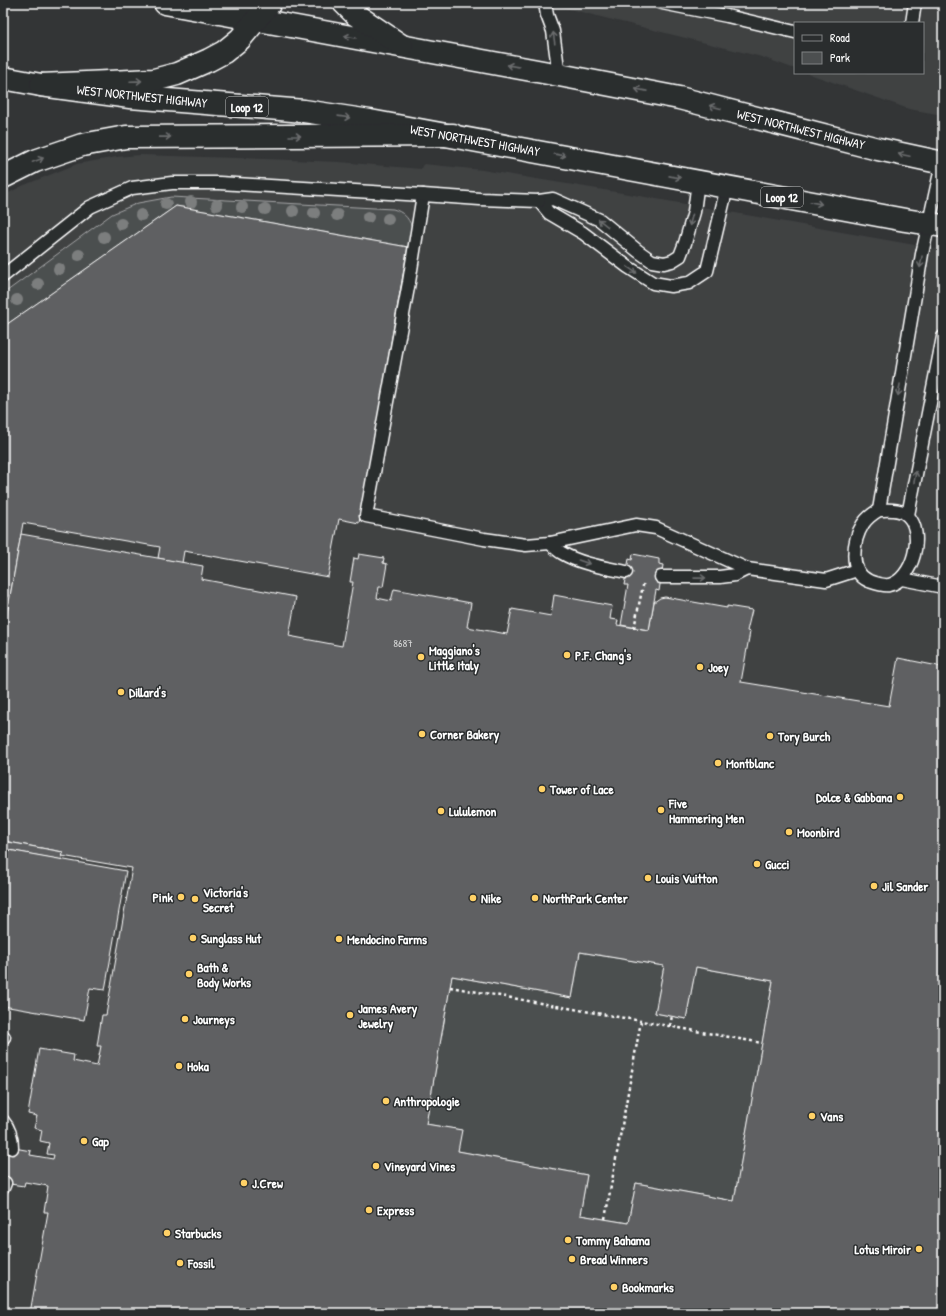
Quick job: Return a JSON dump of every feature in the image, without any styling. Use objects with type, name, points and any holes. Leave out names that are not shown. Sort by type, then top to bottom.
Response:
[{"type":"main road","name":"WEST NORTHWEST HIGHWAY","points":[[165,3],[679,98],[878,149],[943,161]]},
{"type":"main road","points":[[41,85],[154,80],[177,74],[224,52],[240,39],[270,3]]},
{"type":"main road","points":[[344,3],[356,15],[402,46]]},
{"type":"main road","name":"WEST NORTHWEST HIGHWAY","points":[[3,78],[41,85],[130,97],[304,112],[370,120],[936,225]]},
{"type":"main road","points":[[3,177],[35,161],[82,145],[126,137],[452,135]]},
{"type":"lane","points":[[545,3],[547,15],[553,31],[559,75]]},
{"type":"lane","points":[[662,3],[794,32]]},
{"type":"lane","points":[[912,22],[915,3]]},
{"type":"lane","points":[[879,510],[936,225],[943,161]]},
{"type":"lane","points":[[3,276],[90,207],[132,188],[172,183],[219,183],[480,199],[539,201],[553,199],[600,220],[652,261],[664,263],[672,261],[680,256],[694,212],[698,181]]},
{"type":"lane","points":[[539,201],[550,213],[583,233],[628,267],[653,283],[671,286],[690,283],[707,271],[727,187]]},
{"type":"lane","points":[[423,195],[409,282],[366,516],[484,539],[526,545],[550,543],[636,525],[656,528],[747,569],[826,580],[857,570]]},
{"type":"lane","points":[[908,515],[943,337]]},
{"type":"lane","points":[[879,510],[898,510],[908,515],[914,525],[916,534],[916,548],[912,561],[902,579],[888,586],[875,584],[866,580],[857,570],[854,552],[859,532],[863,524],[869,516],[879,510]]},
{"type":"lane","points":[[550,543],[563,554],[584,562],[626,572]]},
{"type":"lane","points":[[661,578],[720,578],[735,575],[747,569]]},
{"type":"lane","points":[[902,579],[943,587]]},
{"type":"lane","points":[[3,1121],[12,1138],[12,1148]]},
{"type":"path","points":[[634,628],[645,575]]},
{"type":"path","points":[[450,987],[762,1043]]},
{"type":"path","points":[[670,1026],[672,1016]]},
{"type":"path","points":[[605,1219],[640,1021]]},
{"type":"shaded area","points":[[538,3],[943,3],[943,115],[909,109],[810,74],[924,74],[924,22],[794,22],[794,69],[762,57],[553,5]]},
{"type":"shaded area","points":[[140,155],[339,162],[421,169],[424,164],[482,170],[634,195],[943,250],[943,1313],[3,1313],[3,196],[22,186],[77,164],[117,157]]},
{"type":"green space","points":[[171,197],[393,209],[405,215],[412,227],[408,247],[176,206],[3,327],[3,294],[112,214],[138,203]]},
{"type":"green space","points":[[580,952],[664,966],[655,1013],[686,1019],[696,967],[773,981],[734,1201],[636,1183],[628,1223],[580,1215],[587,1175],[458,1151],[461,1130],[426,1124],[452,976],[572,998]]},
{"type":"building","points":[[176,206],[408,247],[359,523],[339,519],[328,577],[184,551],[182,563],[158,558],[160,547],[23,523],[3,636],[3,327]]},
{"type":"building","name":"NorthPark Center","points":[[21,534],[203,566],[201,579],[296,597],[289,636],[342,646],[353,582],[350,582],[354,558],[358,559],[359,554],[384,558],[383,563],[387,564],[383,587],[379,587],[377,598],[391,601],[394,589],[471,603],[467,627],[507,634],[512,609],[551,616],[554,595],[612,606],[610,619],[618,620],[617,625],[649,630],[654,602],[665,597],[727,608],[727,606],[752,610],[747,631],[750,632],[741,682],[889,706],[898,658],[943,667],[943,1313],[30,1313],[48,1212],[44,1212],[48,1186],[25,1182],[24,1186],[3,1183],[3,1146],[31,1151],[30,1155],[53,1159],[54,1155],[47,1154],[49,1143],[40,1141],[42,1130],[34,1128],[37,1116],[28,1114],[39,1049],[74,1055],[73,1061],[97,1066],[101,1046],[97,1046],[102,1015],[106,1015],[132,868],[62,856],[63,852],[3,841],[3,636]],"holes":[[[580,952],[664,966],[655,1013],[686,1019],[696,967],[773,981],[734,1201],[636,1183],[628,1223],[580,1215],[587,1175],[458,1151],[462,1130],[426,1124],[452,976],[572,998]]]},
{"type":"building","points":[[633,554],[659,559],[659,564],[663,565],[659,591],[656,590],[649,630],[621,625],[628,585],[624,585],[629,559],[632,560]]},
{"type":"building","points":[[3,841],[63,852],[62,860],[3,849]]},
{"type":"building","points":[[3,849],[126,871],[105,990],[90,988],[84,1020],[3,1006]]},
{"type":"place","name":"P.F. Chang's","points":[[567,655]]},
{"type":"place","name":"Maggiano's Little Italy","points":[[421,657]]},
{"type":"place","name":"Joey","points":[[700,667]]},
{"type":"place","name":"Dillard's","points":[[121,692]]},
{"type":"place","name":"Corner Bakery","points":[[422,734]]},
{"type":"place","name":"Tory Burch","points":[[770,736]]},
{"type":"place","name":"Montblanc","points":[[718,763]]},
{"type":"place","name":"Tower of Lace","points":[[542,789]]},
{"type":"place","name":"Dolce & Gabbana","points":[[900,797]]},
{"type":"place","name":"Five Hammering Men","points":[[661,810]]},
{"type":"place","name":"Lululemon","points":[[441,811]]},
{"type":"place","name":"Moonbird","points":[[789,832]]},
{"type":"place","name":"Gucci","points":[[757,864]]},
{"type":"place","name":"Louis Vuitton","points":[[648,878]]},
{"type":"place","name":"Jil Sander","points":[[874,886]]},
{"type":"place","name":"Pink","points":[[181,897]]},
{"type":"place","name":"Nike","points":[[473,898]]},
{"type":"place","name":"NorthPark Center","points":[[535,898]]},
{"type":"place","name":"Victoria's Secret","points":[[195,899]]},
{"type":"place","name":"Sunglass Hut","points":[[193,938]]},
{"type":"place","name":"Mendocino Farms","points":[[339,939]]},
{"type":"place","name":"Bath & Body Works","points":[[189,974]]},
{"type":"place","name":"James Avery Jewelry","points":[[350,1015]]},
{"type":"place","name":"Journeys","points":[[185,1019]]},
{"type":"place","name":"Hoka","points":[[179,1066]]},
{"type":"place","name":"Anthropologie","points":[[386,1101]]},
{"type":"place","name":"Vans","points":[[812,1116]]},
{"type":"place","name":"Gap","points":[[84,1141]]},
{"type":"place","name":"Vineyard Vines","points":[[376,1166]]},
{"type":"place","name":"J.Crew","points":[[244,1183]]},
{"type":"place","name":"Express","points":[[369,1210]]},
{"type":"place","name":"Starbucks","points":[[167,1233]]},
{"type":"place","name":"Tommy Bahama","points":[[568,1240]]},
{"type":"place","name":"Lotus Miroir","points":[[919,1249]]},
{"type":"place","name":"Bread Winners","points":[[572,1259]]},
{"type":"place","name":"Fossil","points":[[180,1263]]},
{"type":"place","name":"Bookmarks","points":[[614,1287]]}]
